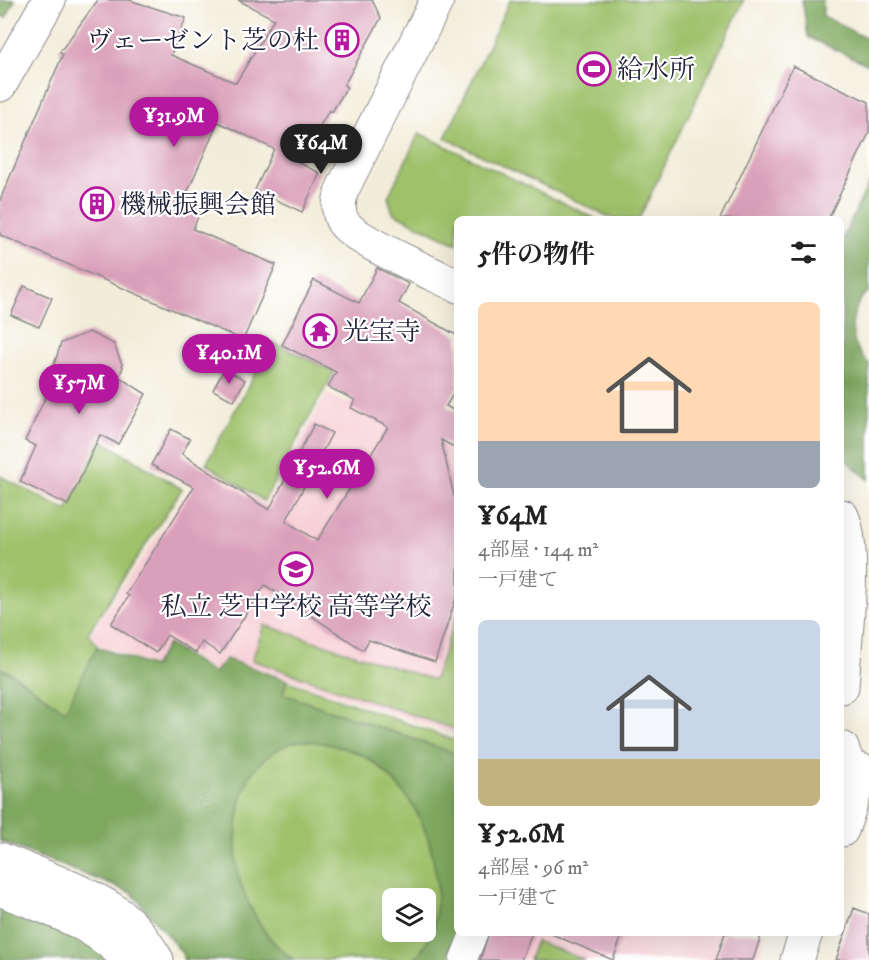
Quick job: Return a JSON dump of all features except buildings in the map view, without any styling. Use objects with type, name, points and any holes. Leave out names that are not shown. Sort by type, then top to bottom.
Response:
[{"type":"street","points":[[0,85],[49,0]]},
{"type":"street","points":[[438,0],[342,190],[340,214],[344,224],[361,236],[388,252],[454,284]]},
{"type":"street","points":[[844,523],[848,537],[849,575],[844,655]]},
{"type":"street","points":[[844,821],[857,764]]},
{"type":"street","points":[[0,860],[87,895],[116,912],[146,941],[157,960]]},
{"type":"street","points":[[0,889],[89,928],[115,945],[128,960]]},
{"type":"street","points":[[463,960],[473,936]]},
{"type":"street","points":[[797,960],[805,936]]},
{"type":"shaded area","name":"私立 芝中学校 高等学校","points":[[375,357],[397,417],[454,450],[454,735],[225,657],[215,671],[168,642],[153,665],[98,644],[90,633],[206,466],[266,505],[327,393],[342,402],[352,402]]},
{"type":"shaded area","points":[[484,936],[766,936],[759,960],[474,960]]},
{"type":"green space","points":[[0,0],[15,0],[6,18],[0,15]]},
{"type":"green space","name":"給水所","points":[[510,0],[744,0],[640,216],[607,216],[445,138]]},
{"type":"green space","points":[[802,0],[823,0],[823,16],[869,40],[869,65],[808,37]]},
{"type":"green space","points":[[419,133],[590,216],[454,216],[454,243],[393,213],[388,197]]},
{"type":"green space","points":[[869,183],[869,292],[858,304],[852,329],[856,346],[869,363],[869,480],[844,459],[844,235]]},
{"type":"green space","points":[[272,342],[334,372],[264,501],[206,464]]},
{"type":"green space","points":[[101,440],[182,489],[88,633],[98,647],[153,667],[168,644],[214,673],[226,659],[454,740],[454,936],[472,936],[462,960],[184,960],[182,953],[132,893],[0,841],[0,476],[67,511]]},
{"type":"green space","points":[[454,623],[454,729],[252,660],[264,625],[434,680]]},
{"type":"green space","points":[[168,644],[214,673],[226,659],[287,680],[283,694],[454,753],[455,936],[446,960],[413,960],[426,942],[436,942],[436,873],[423,824],[411,802],[377,765],[353,751],[335,746],[301,741],[279,749],[265,758],[254,770],[240,803],[236,852],[240,881],[262,927],[283,951],[295,960],[184,960],[182,953],[132,893],[0,841],[0,668],[11,673],[65,711],[97,647],[153,667]]},
{"type":"green space","points":[[0,901],[118,960],[0,960]]},
{"type":"green space","points":[[536,941],[585,960],[529,960]]},
{"type":"place","name":"ヴェーゼント芝の杜","points":[[342,40]]},
{"type":"place","name":"給水所","points":[[594,69]]},
{"type":"place","name":"機械振興会館","points":[[97,204]]},
{"type":"place","name":"光宝寺","points":[[320,331]]},
{"type":"place","name":"私立 芝中学校 高等学校","points":[[296,569]]}]
